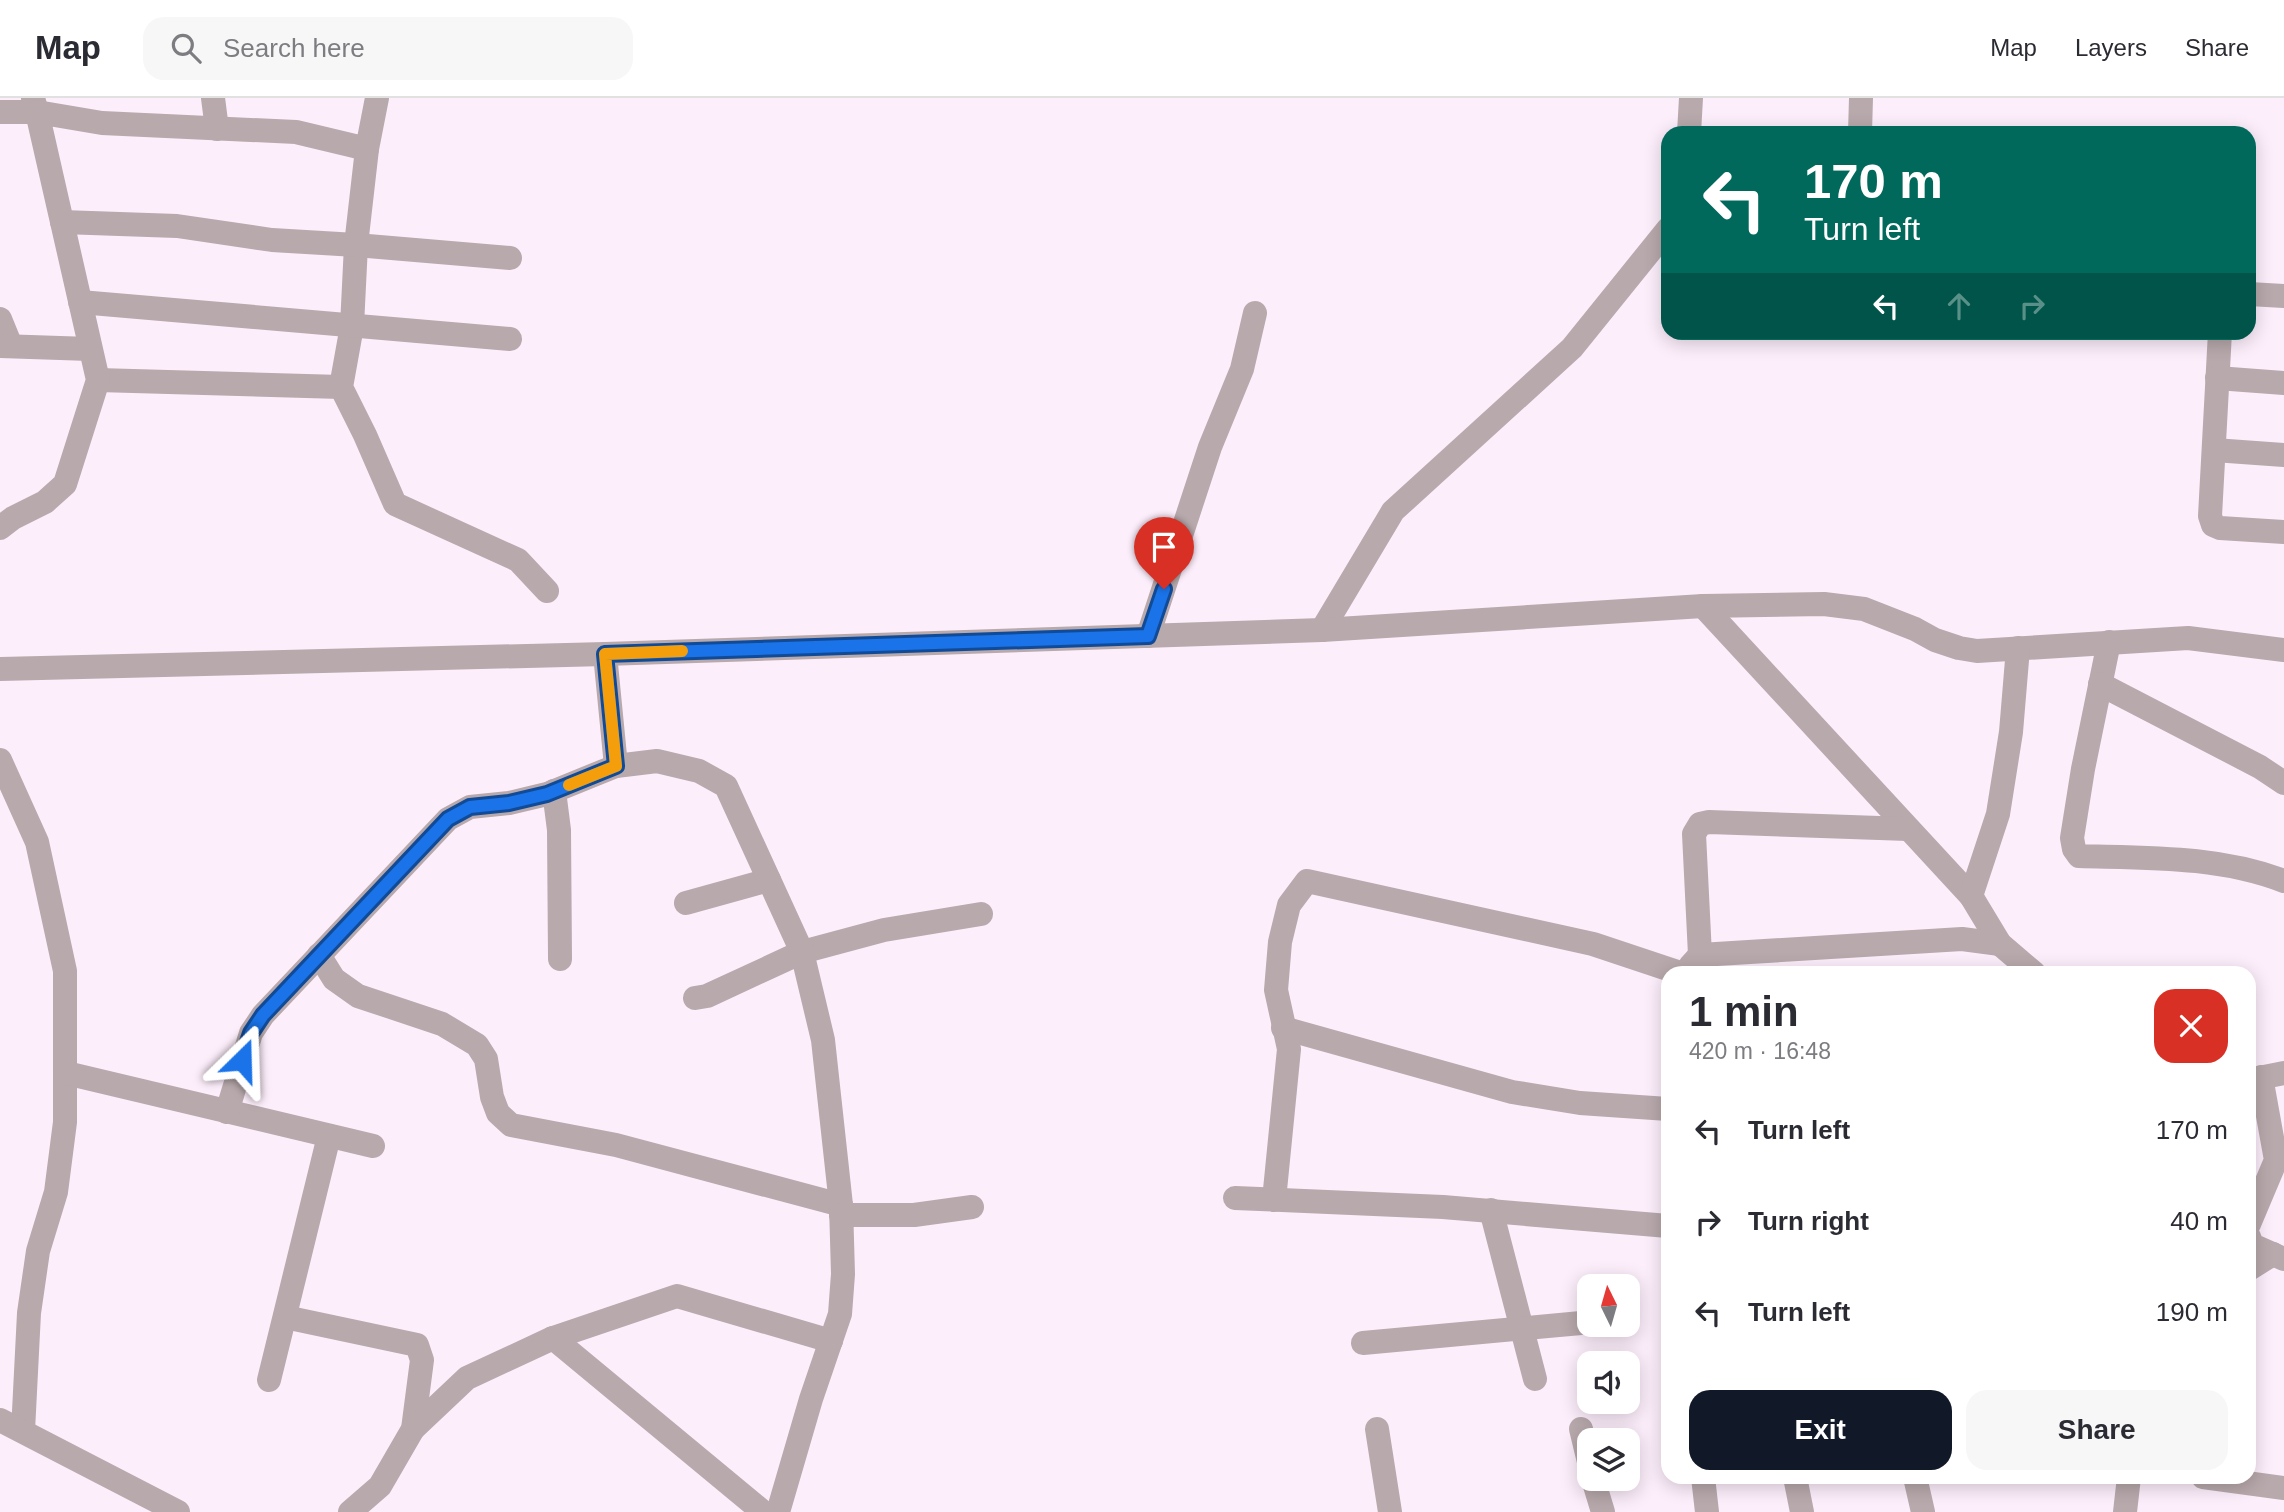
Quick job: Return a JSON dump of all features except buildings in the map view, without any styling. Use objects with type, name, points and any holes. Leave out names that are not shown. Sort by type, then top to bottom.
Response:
[{"type":"street","points":[[213,98],[217,129]]},
{"type":"street","points":[[377,98],[356,245],[352,326],[341,387],[395,504],[518,560],[547,591]]},
{"type":"street","points":[[1689,126],[1690,98]]},
{"type":"street","points":[[1860,126],[1861,98]]},
{"type":"street","points":[[0,528],[13,518],[45,502],[65,484],[98,380],[35,105]]},
{"type":"street","points":[[0,113],[35,105],[102,122],[296,132],[368,149]]},
{"type":"street","points":[[61,222],[177,226],[272,240],[510,258]]},
{"type":"street","points":[[1322,630],[1393,511],[1572,348],[1661,238]]},
{"type":"street","points":[[2256,294],[2284,296]]},
{"type":"street","points":[[79,303],[510,339]]},
{"type":"street","points":[[1148,636],[1210,447],[1242,369],[1255,313]]},
{"type":"street","points":[[0,319],[5,346],[90,349]]},
{"type":"street","points":[[2219,340],[2210,516],[2213,525],[2220,528],[2284,532]]},
{"type":"street","points":[[2217,378],[2284,383]]},
{"type":"street","points":[[98,380],[341,387]]},
{"type":"street","points":[[2214,450],[2284,455]]},
{"type":"street","points":[[0,670],[605,654],[1322,630],[1703,607],[1824,604],[1864,609],[1959,648],[1977,651],[2188,638],[2284,650]]},
{"type":"street","points":[[1703,607],[1971,896],[2000,944],[2026,966]]},
{"type":"street","points":[[2109,642],[2072,838],[2074,849],[2080,856],[2164,858],[2221,863],[2284,881]]},
{"type":"street","points":[[1971,896],[1998,814],[2011,732],[2018,648]]},
{"type":"street","points":[[605,654],[616,766]]},
{"type":"street","points":[[2100,684],[2260,767],[2284,783]]},
{"type":"street","points":[[0,760],[37,842],[65,971],[65,1122],[56,1192],[37,1251],[29,1313],[23,1432]]},
{"type":"street","points":[[227,1112],[251,1033],[263,1015],[448,819],[470,807],[509,803],[554,791],[616,766],[657,761],[699,771],[726,786],[803,952],[823,1040],[841,1210],[843,1274],[840,1314],[811,1399],[778,1512]]},
{"type":"street","points":[[554,791],[559,830],[559,959]]},
{"type":"street","points":[[1908,829],[1709,822],[1700,824],[1694,834],[1696,915],[1693,964],[1962,939],[2000,944]]},
{"type":"street","points":[[686,903],[769,880]]},
{"type":"street","points":[[1274,1200],[1289,1049],[1276,990],[1280,942],[1289,905],[1307,881],[1593,944],[1661,967]]},
{"type":"street","points":[[695,998],[707,996],[803,952],[884,930],[981,914]]},
{"type":"street","points":[[320,955],[334,979],[358,996],[442,1024],[477,1045],[486,1059],[492,1097],[498,1113],[511,1125],[615,1145],[841,1210],[914,1215],[972,1208]]},
{"type":"street","points":[[1283,1028],[1512,1092],[1580,1103],[1661,1109]]},
{"type":"street","points":[[66,1073],[373,1146]]},
{"type":"street","points":[[2256,1207],[2276,1160],[2264,1077]]},
{"type":"street","points":[[269,1380],[330,1136]]},
{"type":"street","points":[[1235,1198],[1491,1210],[1661,1225]]},
{"type":"street","points":[[1491,1210],[1535,1380]]},
{"type":"street","points":[[2256,1247],[2278,1256]]},
{"type":"street","points":[[2256,1266],[2278,1256]]},
{"type":"street","points":[[350,1512],[380,1486],[413,1429],[467,1378],[553,1338],[677,1296],[831,1341]]},
{"type":"street","points":[[285,1317],[417,1345],[422,1360],[413,1429]]},
{"type":"street","points":[[1363,1343],[1577,1324]]},
{"type":"street","points":[[553,1338],[764,1512]]},
{"type":"street","points":[[0,1420],[178,1512]]},
{"type":"street","points":[[1377,1429],[1390,1512]]},
{"type":"street","points":[[1704,1484],[1707,1512]]},
{"type":"street","points":[[1796,1484],[1802,1512]]},
{"type":"street","points":[[1917,1484],[1923,1512]]},
{"type":"street","points":[[2125,1512],[2128,1484]]},
{"type":"street","points":[[2255,1484],[2284,1488]]},
{"type":"street","points":[[1597,1491],[1603,1512]]},
{"type":"slow traffic","points":[[569,785],[616,766],[605,654],[682,651]]},
{"type":"route","points":[[242,1060],[251,1033],[263,1015],[448,819],[470,807],[509,803],[547,794],[616,766],[605,654],[1148,636],[1164,589]]}]
